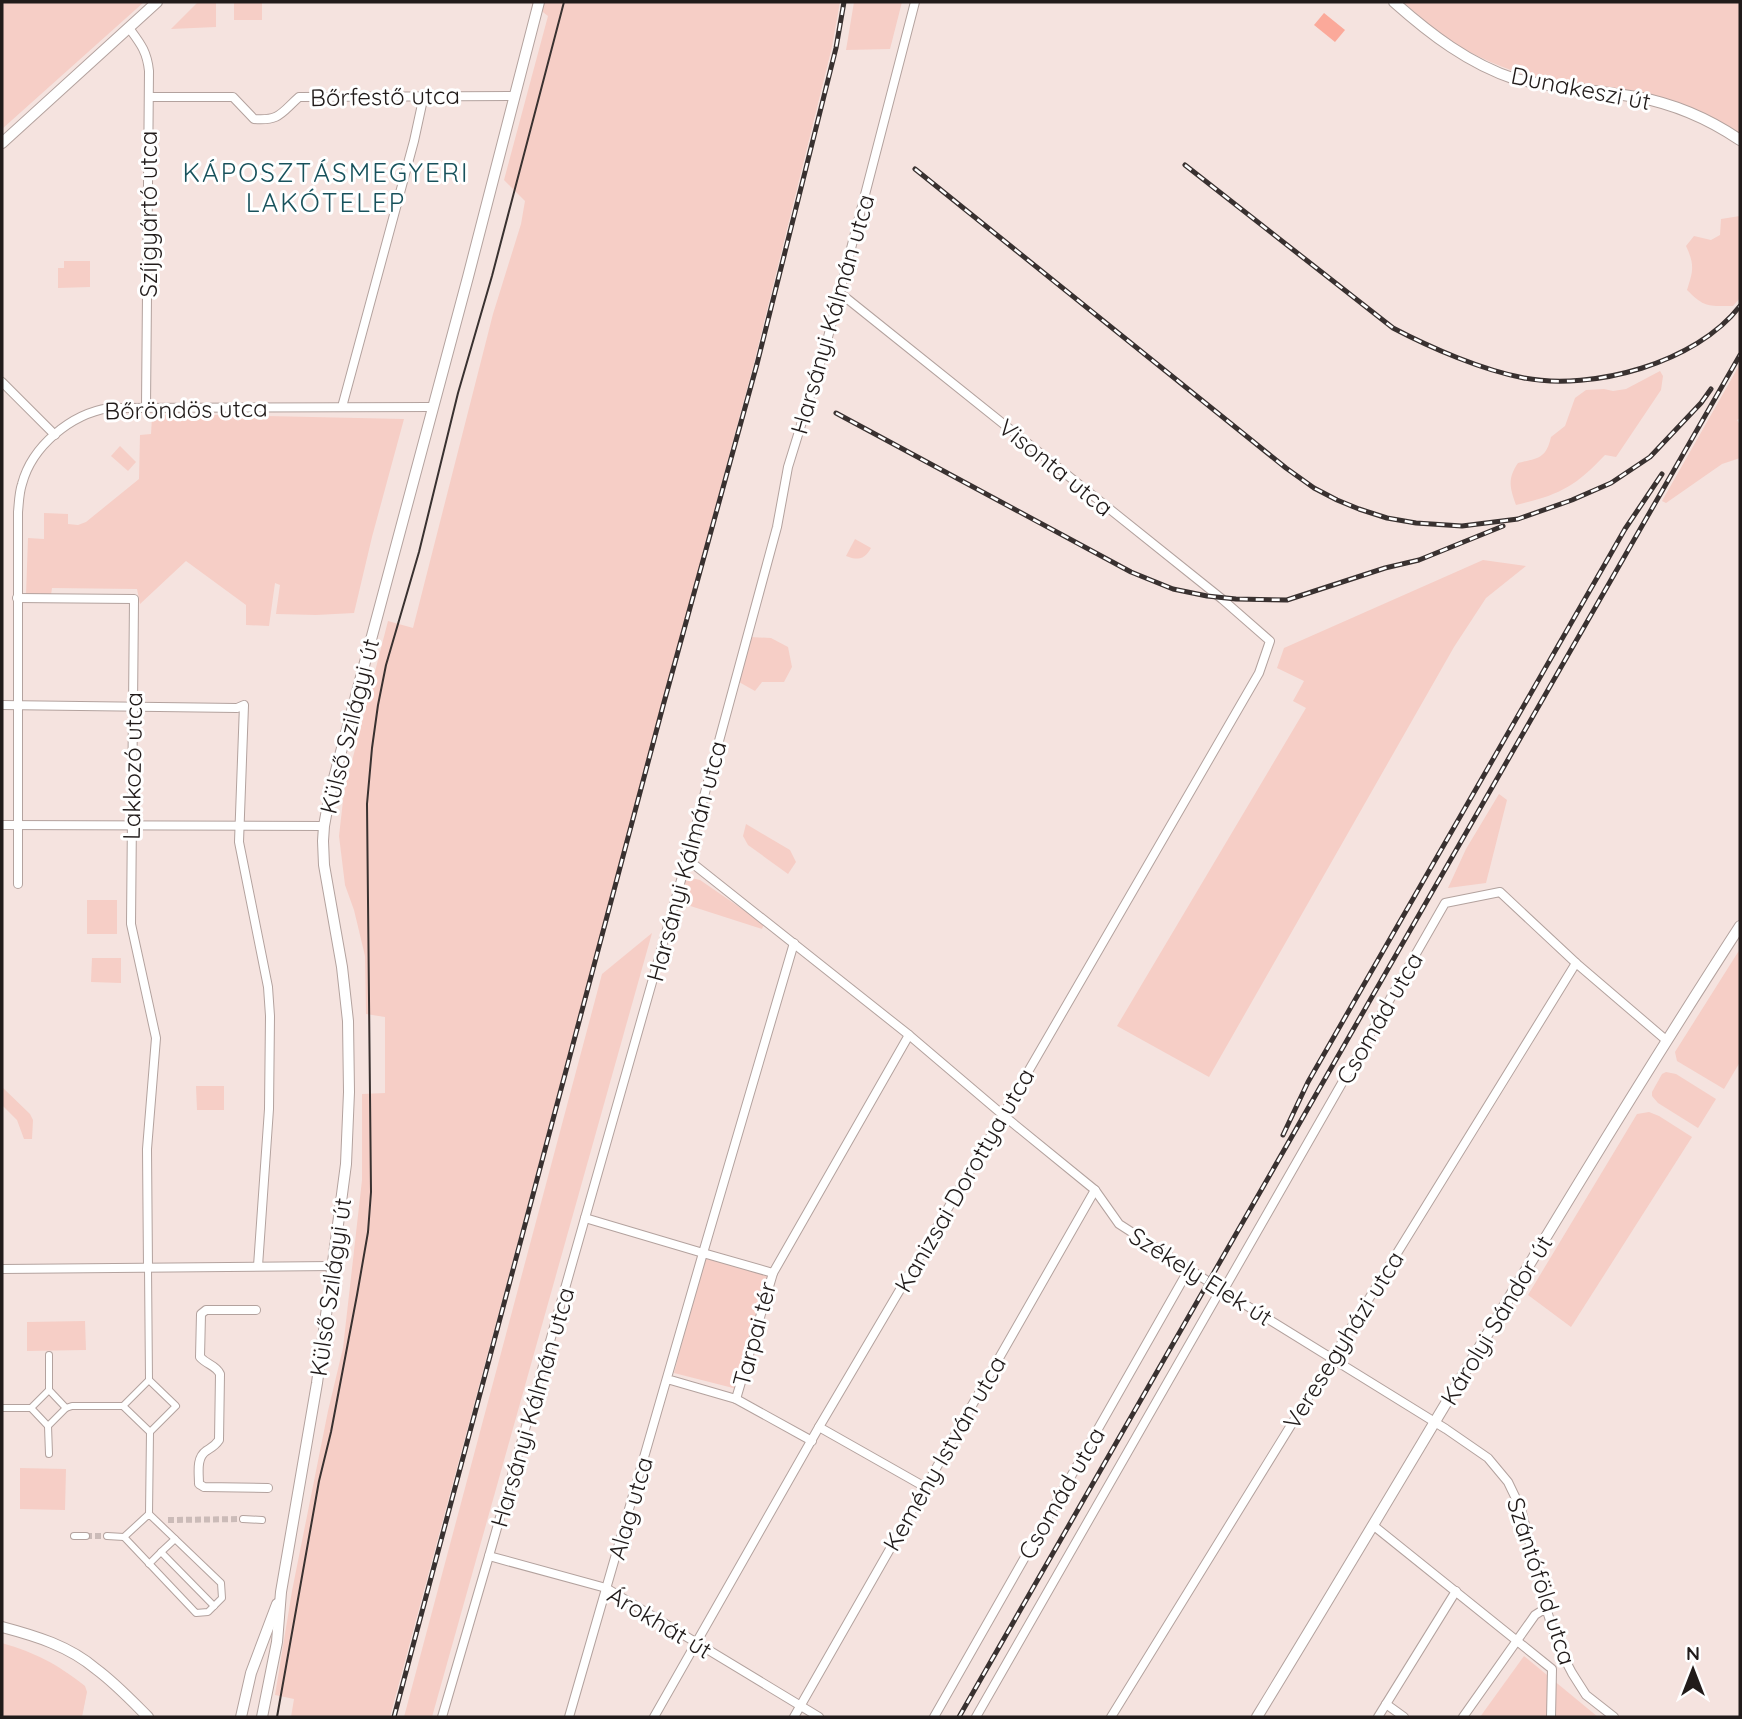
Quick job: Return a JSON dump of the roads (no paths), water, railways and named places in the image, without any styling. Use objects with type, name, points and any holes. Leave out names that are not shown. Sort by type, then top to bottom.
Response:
[{"type":"street","points":[[2,143],[157,2]]},
{"type":"street","name":"Külső Szilágyi út","points":[[262,1717],[317,1383],[346,1164],[349,1080],[346,996],[324,865],[324,826],[330,793],[539,2]]},
{"type":"street","name":"Harsányi Kálmán utca","points":[[442,1717],[687,859],[777,527],[788,467],[827,341],[915,2]]},
{"type":"street","name":"Dunakeszi út","points":[[1394,2],[1440,40],[1476,63],[1517,79],[1569,89],[1638,97],[1676,107],[1717,125],[1740,140]]},
{"type":"street","name":"Szíjgyártó utca","points":[[129,28],[148,58],[146,407]]},
{"type":"street","points":[[342,407],[424,96]]},
{"type":"street","name":"Bőrfestő utca","points":[[149,97],[233,97],[254,119],[264,120],[275,119],[299,97],[514,96]]},
{"type":"street","name":"Visonta utca","points":[[840,293],[1270,641]]},
{"type":"street","points":[[2,382],[55,435]]},
{"type":"street","name":"Bőröndös utca","points":[[18,884],[19,495],[22,482],[34,459],[55,435],[73,420],[109,408],[432,407]]},
{"type":"street","name":"Lakkozó utca","points":[[17,598],[134,599],[131,923],[156,1038],[147,1149],[148,1268]]},
{"type":"street","name":"Kanizsai Dorottya utca","points":[[654,1717],[819,1427],[1259,673],[1270,641]]},
{"type":"street","points":[[2,705],[134,708],[237,708],[244,705],[239,842],[268,987],[270,1016],[269,1109],[258,1266]]},
{"type":"street","points":[[2,825],[324,826]]},
{"type":"street","name":"Székely Elek út","points":[[687,859],[909,1035],[1095,1190],[1119,1224],[1435,1422]]},
{"type":"street","name":"Csomád utca","points":[[976,1717],[1445,903],[1500,892],[1576,963]]},
{"type":"street","name":"Károlyi Sándor út","points":[[1257,1717],[1666,1040],[1740,926]]},
{"type":"street","points":[[667,1379],[794,943]]},
{"type":"street","points":[[1576,963],[1666,1040]]},
{"type":"street","name":"Veresegyházi utca","points":[[1111,1717],[1576,963]]},
{"type":"street","points":[[774,1273],[909,1035]]},
{"type":"street","name":"Kemény István utca","points":[[794,1717],[1095,1190]]},
{"type":"street","name":"Tarpai tér","points":[[585,1218],[774,1273],[736,1399],[667,1379]]},
{"type":"street","points":[[2,1269],[333,1266]]},
{"type":"street","points":[[123,1406],[149,1380],[148,1268]]},
{"type":"street","name":"Csomád utca","points":[[934,1717],[1189,1269]]},
{"type":"street","points":[[256,1310],[206,1310],[201,1314],[201,1357],[218,1369],[220,1374],[219,1440],[199,1458],[199,1484],[204,1487],[268,1488]]},
{"type":"street","points":[[48,1355],[49,1391],[66,1408]]},
{"type":"street","name":"Alag utca","points":[[569,1717],[667,1379]]},
{"type":"street","points":[[124,1536],[196,1613],[208,1612],[222,1598],[221,1583],[149,1514],[150,1432],[176,1406],[149,1380]]},
{"type":"street","points":[[2,1408],[31,1408],[49,1391]]},
{"type":"street","points":[[736,1399],[811,1441]]},
{"type":"street","points":[[48,1426],[66,1408],[72,1406],[123,1406],[150,1432]]},
{"type":"street","points":[[31,1408],[48,1426],[49,1454]]},
{"type":"street","name":"Szántóföld utca","points":[[1435,1422],[1488,1458],[1508,1482],[1521,1509],[1559,1648],[1586,1695],[1614,1717]]},
{"type":"street","points":[[819,1427],[925,1487]]},
{"type":"street","points":[[107,1536],[124,1536],[149,1514]]},
{"type":"street","points":[[155,1520],[168,1520]]},
{"type":"street","points":[[243,1520],[262,1520]]},
{"type":"street","name":"Szántóföld utca","points":[[1374,1526],[1552,1669],[1551,1717]]},
{"type":"street","points":[[74,1536],[86,1536]]},
{"type":"street","points":[[149,1564],[175,1538]]},
{"type":"street","points":[[162,1552],[214,1606]]},
{"type":"street","name":"Árokhát út","points":[[489,1556],[606,1588],[819,1717]]},
{"type":"street","points":[[1378,1717],[1456,1591]]},
{"type":"street","name":"Külső Szilágyi út","points":[[242,1717],[251,1673],[281,1592]]},
{"type":"street","points":[[1463,1717],[1535,1615],[1546,1608]]},
{"type":"street","points":[[2,1628],[43,1639],[74,1654],[96,1668],[148,1717]]},
{"type":"street","points":[[1386,1704],[1404,1717]]},
{"type":"tunnel","points":[[168,1520],[243,1519]]},
{"type":"tunnel","points":[[86,1536],[107,1536]]},
{"type":"tram line","points":[[277,1717],[319,1481],[331,1432],[368,1232],[371,1192],[367,804],[378,705],[386,665],[419,552],[458,393],[492,276],[564,2]]},
{"type":"railway","points":[[394,1717],[663,706],[757,364],[836,48],[844,2]]},
{"type":"railway","points":[[1185,165],[1393,328],[1457,358],[1491,370],[1551,381],[1611,376],[1671,357],[1697,343],[1721,326],[1740,306]]},
{"type":"railway","points":[[915,169],[1286,468],[1337,500],[1387,518],[1462,526],[1518,519],[1572,500],[1611,483],[1650,457],[1711,389]]},
{"type":"railway","points":[[959,1717],[1740,355]]},
{"type":"railway","points":[[836,413],[1131,572],[1173,589],[1207,596],[1287,600],[1385,568],[1419,560],[1503,526]]},
{"type":"railway","points":[[1283,1135],[1308,1082],[1625,529],[1662,474]]},
{"type":"district","name":"KÁPOSZTÁSMEGYERI LAKÓTELEP","points":[[326,187]]}]
